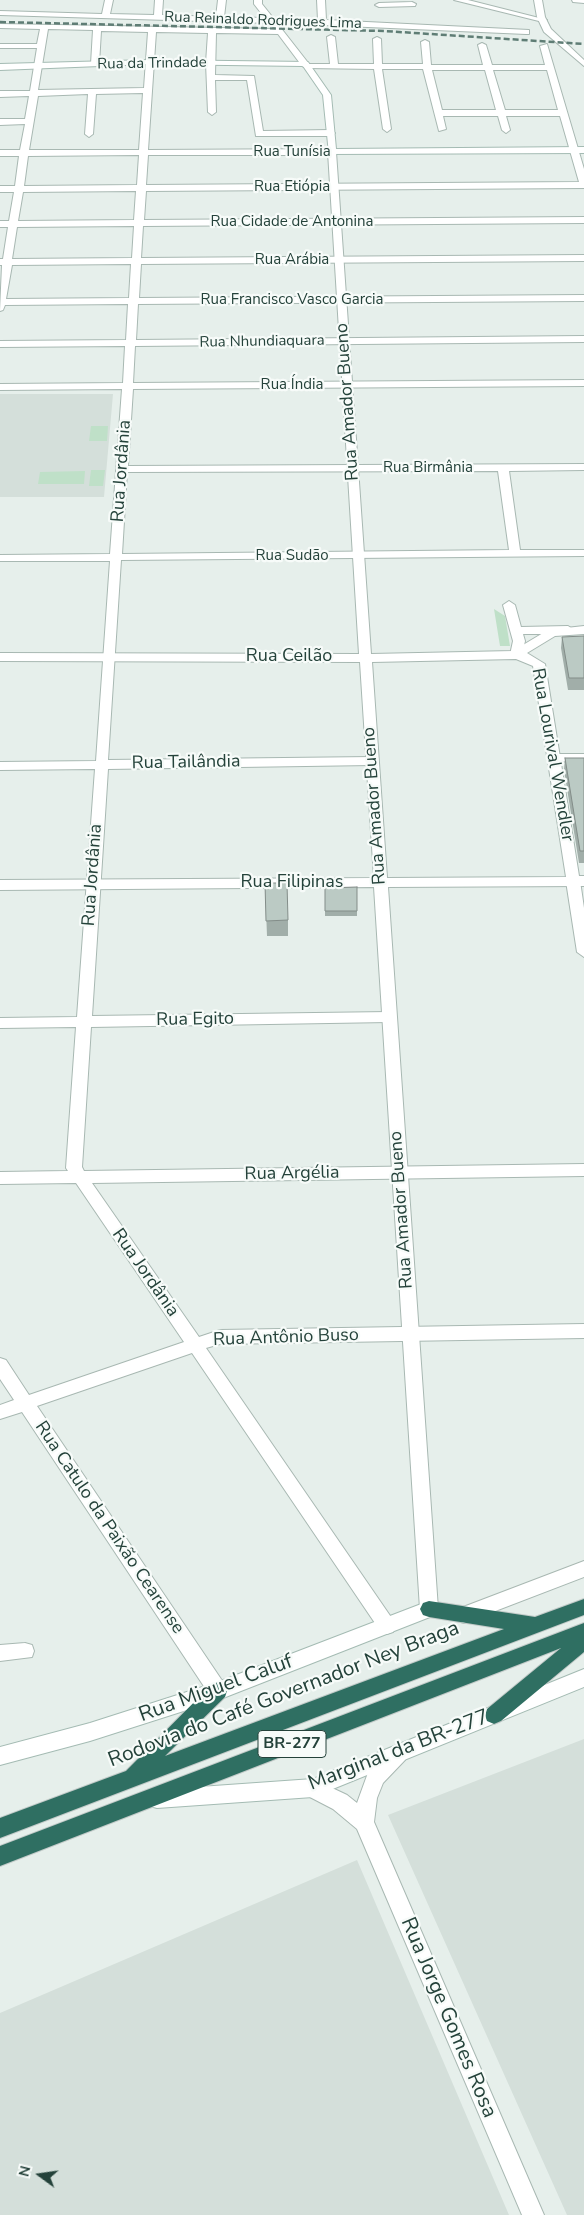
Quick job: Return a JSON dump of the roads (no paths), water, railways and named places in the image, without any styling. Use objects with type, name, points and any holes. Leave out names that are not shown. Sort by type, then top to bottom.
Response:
[{"type":"highway","name":"Rodovia do Café Governador Ney Braga","points":[[0,1828],[584,1607]]},
{"type":"highway","points":[[429,1610],[534,1626]]},
{"type":"highway","name":"BR-277","points":[[0,1856],[584,1631]]},
{"type":"highway","points":[[494,1715],[584,1641]]},
{"type":"highway","points":[[129,1779],[218,1691]]},
{"type":"street","points":[[106,16],[109,0]]},
{"type":"street","name":"Rua Jordânia","points":[[159,0],[150,62],[73,1158],[74,1168],[387,1626]]},
{"type":"street","points":[[220,19],[222,0]]},
{"type":"street","name":"Rua Amador Bueno","points":[[258,0],[258,4],[327,95],[429,1610]]},
{"type":"street","points":[[321,0],[322,22]]},
{"type":"street","points":[[458,0],[542,20]]},
{"type":"street","points":[[493,0],[540,11]]},
{"type":"street","points":[[538,0],[542,20],[558,42],[584,64]]},
{"type":"street","points":[[576,0],[584,1]]},
{"type":"street","points":[[378,24],[379,3],[412,4]]},
{"type":"street","name":"Rua Reinaldo Rodrigues Lima","points":[[0,13],[21,10],[106,16],[155,24],[220,19],[378,24],[526,32]]},
{"type":"street","points":[[0,26],[97,28],[155,24],[212,30],[281,32]]},
{"type":"street","points":[[0,304],[4,262],[13,224],[44,27]]},
{"type":"street","points":[[94,64],[97,28]]},
{"type":"street","points":[[212,30],[210,63],[212,112]]},
{"type":"street","points":[[331,37],[334,67]]},
{"type":"street","points":[[377,39],[378,67],[387,129]]},
{"type":"street","points":[[425,42],[427,67],[442,129]]},
{"type":"street","points":[[558,42],[584,54]]},
{"type":"street","points":[[482,45],[506,130]]},
{"type":"street","points":[[0,46],[41,46]]},
{"type":"street","points":[[544,46],[564,113],[580,150],[584,185]]},
{"type":"street","name":"Rua da Trindade","points":[[0,67],[150,62],[334,67],[551,68]]},
{"type":"street","points":[[210,77],[251,78],[260,134],[330,134]]},
{"type":"street","points":[[0,94],[148,90]]},
{"type":"street","points":[[89,134],[92,91]]},
{"type":"street","points":[[438,113],[564,113]]},
{"type":"street","points":[[0,122],[29,121]]},
{"type":"street","name":"Rua Tunísia","points":[[0,153],[580,150]]},
{"type":"street","name":"Rua Etiópia","points":[[0,188],[584,185]]},
{"type":"street","name":"Rua Cidade de Antonina","points":[[0,224],[584,220]]},
{"type":"street","name":"Rua Arábia","points":[[4,262],[584,258]]},
{"type":"street","name":"Rua Francisco Vasco Garcia","points":[[0,304],[134,301],[584,298]]},
{"type":"street","name":"Rua Nhundiaquara","points":[[0,344],[584,339]]},
{"type":"street","name":"Rua Índia","points":[[0,388],[584,383]]},
{"type":"street","points":[[503,467],[515,554]]},
{"type":"street","name":"Rua Birmânia","points":[[122,470],[584,467]]},
{"type":"street","name":"Rua Sudão","points":[[0,558],[584,553]]},
{"type":"street","name":"Rua Lourival Wendler","points":[[509,605],[519,641],[516,655],[528,657],[539,664],[554,758],[579,881],[584,952]]},
{"type":"street","points":[[516,631],[578,630]]},
{"type":"street","points":[[516,655],[552,633],[578,630]]},
{"type":"street","name":"Rua Ceilão","points":[[0,658],[109,656],[366,658],[516,655]]},
{"type":"street","points":[[554,758],[584,758]]},
{"type":"street","name":"Rua Tailândia","points":[[0,766],[372,760]]},
{"type":"street","name":"Rua Filipinas","points":[[0,885],[579,881]]},
{"type":"street","name":"Rua Egito","points":[[0,1022],[389,1017]]},
{"type":"street","name":"Rua Argélia","points":[[0,1178],[584,1170]]},
{"type":"street","name":"Rua Antônio Buso","points":[[0,1412],[195,1344],[233,1336],[584,1331]]},
{"type":"street","name":"Rua Catulo da Paixão Cearense","points":[[0,1365],[218,1691]]},
{"type":"street","points":[[464,1615],[584,1569]]},
{"type":"street","name":"Rua Miguel Caluf","points":[[0,1756],[90,1732],[218,1691],[429,1610]]},
{"type":"street","points":[[0,1653],[25,1651]]},
{"type":"street","name":"Marginal da BR-277","points":[[148,1799],[313,1788],[584,1678]]},
{"type":"street","points":[[364,1822],[367,1798],[376,1777],[398,1753]]},
{"type":"street","name":"Rua Jorge Gomes Rosa","points":[[313,1788],[340,1802],[364,1822],[533,2215]]},
{"type":"railway","points":[[0,22],[384,31],[584,44]]}]
